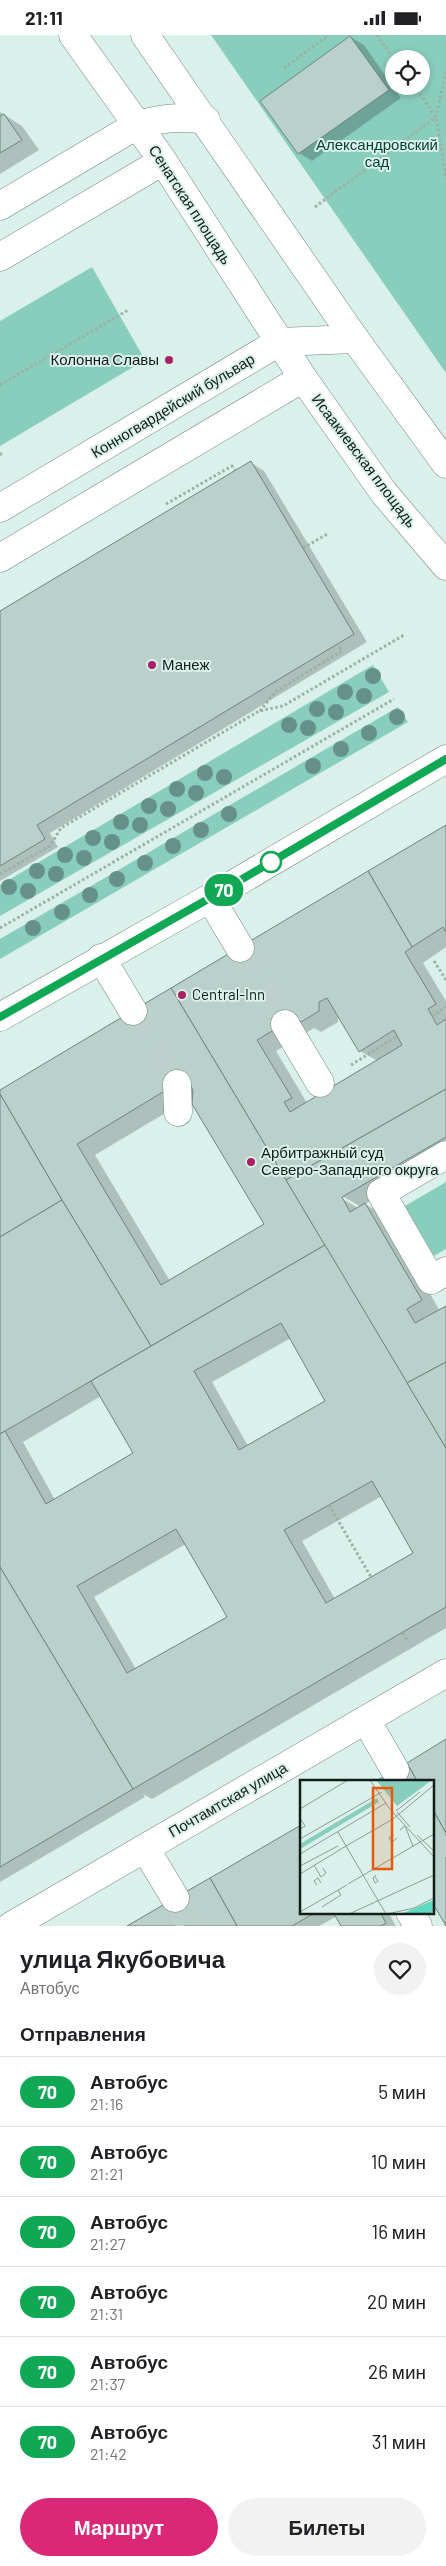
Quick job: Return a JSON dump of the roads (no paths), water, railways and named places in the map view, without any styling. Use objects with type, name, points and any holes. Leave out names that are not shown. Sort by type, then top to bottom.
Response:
[{"type":"main road","name":"Сенатская площадь","points":[[73,35],[162,161],[303,378]]},
{"type":"main road","points":[[145,35],[206,120],[362,347],[446,464]]},
{"type":"main road","points":[[0,206],[137,125],[160,118],[182,116],[206,120]]},
{"type":"main road","points":[[0,257],[162,161]]},
{"type":"main road","name":"Конногвардейский бульвар","points":[[0,508],[279,341],[362,347]]},
{"type":"main road","points":[[0,558],[303,378]]},
{"type":"main road","name":"Исаакиевская площадь","points":[[303,378],[384,493],[446,566]]},
{"type":"main road","points":[[0,1017],[210,898],[446,759]]},
{"type":"main road","points":[[210,898],[240,948]]},
{"type":"main road","points":[[101,959],[133,1011]]},
{"type":"main road","points":[[284,1024],[320,1083]]},
{"type":"main road","points":[[177,1084],[178,1112]]},
{"type":"main road","points":[[446,1155],[381,1193],[431,1280],[446,1271]]},
{"type":"main road","name":"Почтамтская улица","points":[[11,1926],[446,1673]]},
{"type":"main road","points":[[366,1720],[395,1770]]},
{"type":"main road","points":[[145,1848],[175,1898]]},
{"type":"main road","points":[[411,1914],[418,1926]]},
{"type":"tunnel","points":[[240,948],[285,1024]]},
{"type":"tunnel","points":[[133,1011],[177,1084]]},
{"type":"tunnel","points":[[175,1898],[192,1926]]},
{"type":"place","name":"Колонна Славы","points":[[169,360]]},
{"type":"place","name":"Манеж","points":[[152,665]]},
{"type":"place","name":"Central-Inn","points":[[182,995]]},
{"type":"place","name":"Арбитражный суд Северо-Западного округа","points":[[251,1162]]},
{"type":"park label","name":"Александровский сад","points":[[377,154]]}]
